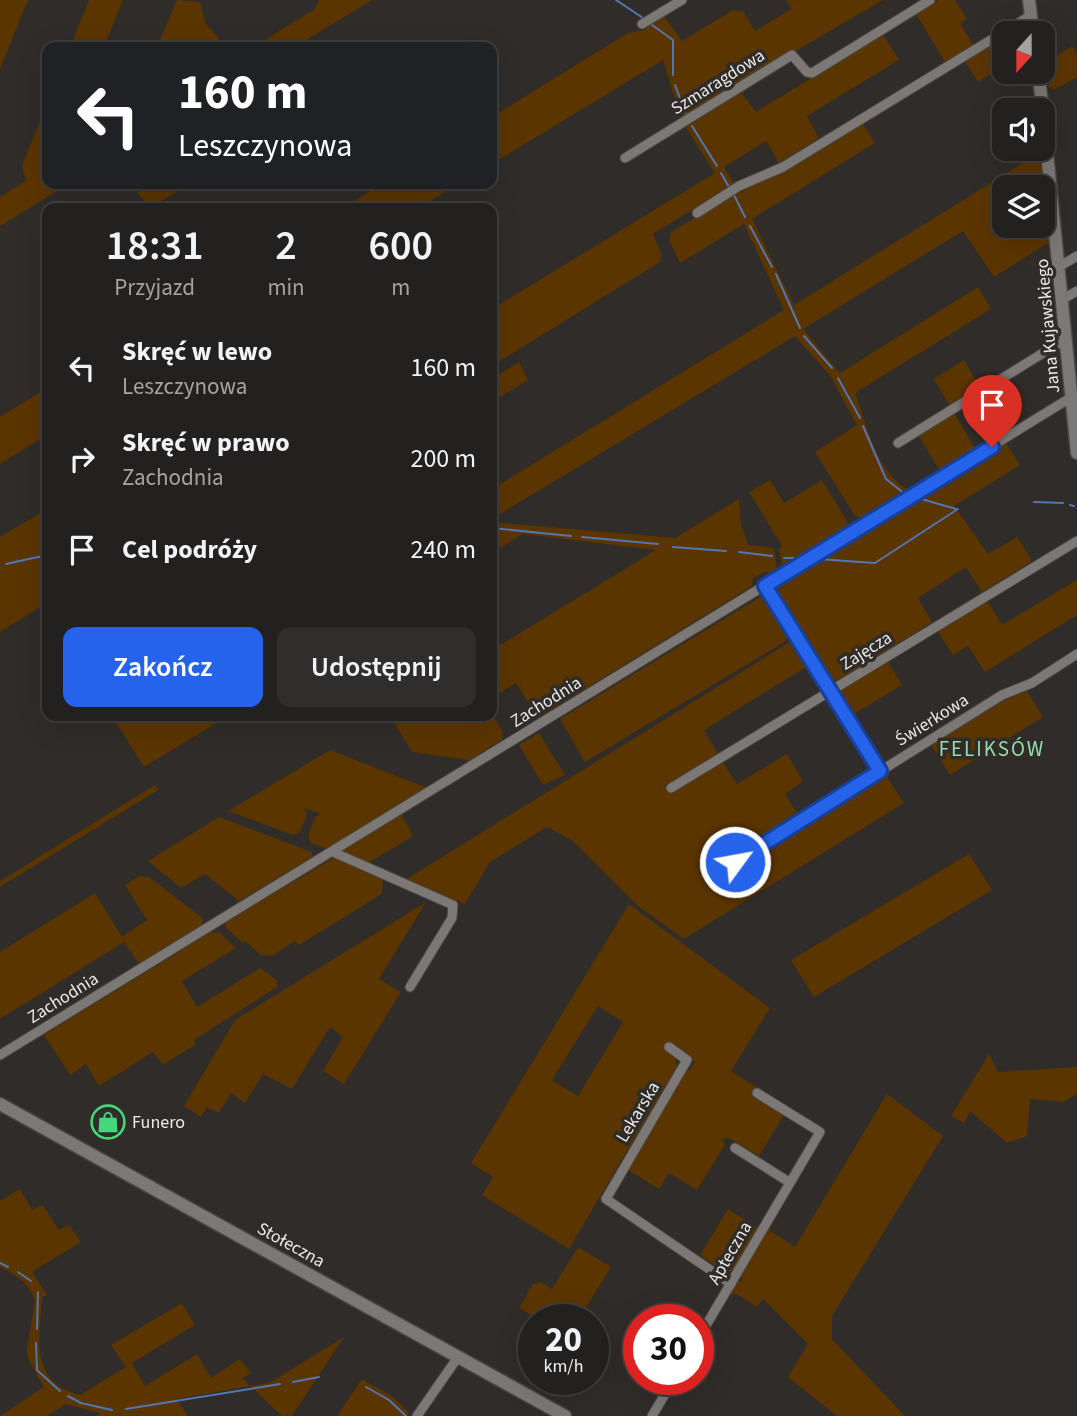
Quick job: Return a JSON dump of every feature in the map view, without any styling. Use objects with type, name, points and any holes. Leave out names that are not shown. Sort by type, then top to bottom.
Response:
[{"type":"main road","points":[[1028,0],[1031,21]]},
{"type":"main road","name":"Jana Kujawskiego","points":[[1048,161],[1075,396],[1077,453]]},
{"type":"main road","name":"Stołeczna","points":[[0,1104],[565,1416]]},
{"type":"street","points":[[642,24],[682,0]]},
{"type":"street","name":"Szmaragdowa","points":[[625,158],[790,56],[795,55],[807,72],[812,73],[930,0]]},
{"type":"street","points":[[697,213],[739,186],[783,167],[1030,16]]},
{"type":"street","points":[[1060,266],[1077,256]]},
{"type":"street","points":[[1063,299],[1077,291]]},
{"type":"street","points":[[898,443],[1056,345],[1067,342]]},
{"type":"street","name":"Zachodnia","points":[[0,1055],[1075,396]]},
{"type":"street","name":"Zajęcza","points":[[671,788],[1077,541]]},
{"type":"street","points":[[765,586],[880,771]]},
{"type":"street","name":"Świerkowa","points":[[735,862],[1002,695],[1032,683],[1077,654]]},
{"type":"street","points":[[333,852],[447,901],[454,909],[452,918],[410,987]]},
{"type":"street","name":"Lekarska","points":[[668,1047],[687,1060],[606,1199],[731,1284]]},
{"type":"street","name":"Apteczna","points":[[714,1312],[820,1132],[757,1093]]},
{"type":"street","points":[[735,1148],[789,1182]]},
{"type":"street","points":[[417,1416],[457,1357]]},
{"type":"street","points":[[652,1416],[664,1395]]},
{"type":"shaded area","points":[[0,0],[28,0],[0,69]]},
{"type":"shaded area","points":[[89,0],[123,0],[106,42],[72,42]]},
{"type":"shaded area","points":[[177,0],[200,2],[205,23],[219,38],[217,42],[159,42]]},
{"type":"shaded area","points":[[319,0],[372,0],[303,42],[261,42],[315,9]]},
{"type":"shaded area","points":[[786,0],[883,0],[681,118],[663,60],[497,161],[497,114],[628,33],[643,30],[664,16],[682,41],[733,10],[743,11],[755,31],[791,9]]},
{"type":"shaded area","points":[[938,0],[955,0],[967,19],[960,23],[973,45],[945,62],[916,14]]},
{"type":"shaded area","points":[[883,34],[899,60],[807,116],[819,138],[779,163],[766,141],[724,167],[734,184],[653,234],[662,255],[660,262],[497,363],[497,306],[715,173],[685,126],[745,89],[743,95],[756,112]]},
{"type":"shaded area","points":[[992,42],[992,73],[978,82],[964,60]]},
{"type":"shaded area","points":[[1072,46],[1077,54],[1077,77],[1054,90],[1049,88],[1049,84],[1055,84],[1055,56]]},
{"type":"shaded area","points":[[42,116],[42,189],[60,189],[0,226],[0,197],[26,181],[22,166]]},
{"type":"shaded area","points":[[862,122],[875,143],[752,219],[794,305],[992,182],[992,238],[1050,238],[1050,242],[994,277],[963,231],[803,329],[840,373],[978,287],[991,309],[855,393],[880,460],[897,482],[908,490],[862,518],[855,516],[815,452],[857,425],[831,377],[795,336],[497,516],[497,486],[784,310],[744,224],[680,263],[669,240],[671,232]]},
{"type":"shaded area","points":[[1026,161],[1040,161],[1042,175],[1004,175]]},
{"type":"shaded area","points":[[142,189],[182,189],[158,203],[146,203],[137,192]]},
{"type":"shaded area","points":[[374,189],[450,189],[427,203],[350,203]]},
{"type":"shaded area","points":[[964,360],[980,387],[950,406],[934,379]]},
{"type":"shaded area","points":[[519,362],[528,380],[497,399],[497,376]]},
{"type":"shaded area","points":[[42,391],[42,438],[0,464],[0,417]]},
{"type":"shaded area","points":[[954,413],[978,453],[942,474],[918,435]]},
{"type":"shaded area","points":[[1005,441],[1020,465],[954,506],[988,554],[1017,537],[1032,561],[982,592],[966,567],[918,598],[932,622],[837,681],[829,679],[772,584]]},
{"type":"shaded area","points":[[770,480],[784,503],[822,480],[847,521],[846,528],[782,567],[779,549],[782,546],[749,492]]},
{"type":"shaded area","points":[[739,499],[741,523],[748,545],[774,548],[777,570],[772,574],[765,572],[753,578],[752,586],[538,718],[516,683],[497,695],[497,647],[656,550],[523,534],[497,550],[497,522],[675,538]]},
{"type":"shaded area","points":[[42,512],[42,606],[0,632],[0,537]]},
{"type":"shaded area","points":[[1077,580],[1077,615],[985,672],[968,646],[953,655],[937,630],[987,600],[1002,625]]},
{"type":"shaded area","points":[[760,597],[767,599],[788,634],[786,641],[585,762],[560,719]]},
{"type":"shaded area","points":[[793,640],[808,666],[704,730],[718,754],[665,785],[668,793],[722,761],[737,784],[787,754],[803,781],[785,794],[799,816],[742,853],[738,851],[727,858],[734,870],[890,771],[888,779],[904,803],[684,939],[638,906],[573,841],[547,827],[490,862],[465,904],[405,880]]},
{"type":"shaded area","points":[[887,660],[902,685],[851,716],[839,696],[841,688]]},
{"type":"shaded area","points":[[1027,691],[1043,717],[950,775],[931,745],[1003,701]]},
{"type":"shaded area","points":[[115,721],[220,721],[144,767]]},
{"type":"shaded area","points":[[393,721],[496,721],[503,733],[502,740],[480,753],[476,761],[412,752]]},
{"type":"shaded area","points":[[539,733],[565,775],[543,785],[519,745]]},
{"type":"shaded area","points":[[330,750],[430,789],[331,850],[311,843],[308,836],[315,817],[321,814],[304,808],[307,814],[300,832],[293,835],[228,811]]},
{"type":"shaded area","points":[[155,785],[158,790],[0,887],[0,881]]},
{"type":"shaded area","points":[[400,812],[413,836],[367,864],[341,853],[342,848]]},
{"type":"shaded area","points":[[219,817],[312,852],[312,857],[239,901],[205,874],[181,888],[148,861]]},
{"type":"shaded area","points":[[969,854],[992,890],[814,997],[791,960]]},
{"type":"shaded area","points":[[335,857],[383,878],[382,894],[299,945],[295,941],[272,956],[261,955],[225,927],[226,922]]},
{"type":"shaded area","points":[[139,876],[149,877],[196,913],[203,919],[202,926],[139,964],[124,942],[0,1019],[0,952],[95,893],[122,937],[147,920],[125,885]]},
{"type":"shaded area","points":[[426,902],[379,979],[401,992],[344,1084],[323,1071],[343,1037],[330,1027],[292,1089],[263,1074],[245,1103],[231,1093],[219,1113],[207,1107],[201,1117],[184,1106],[235,1020]]},
{"type":"shaded area","points":[[629,904],[770,1008],[731,1071],[759,1089],[753,1090],[754,1097],[784,1115],[759,1156],[729,1138],[722,1139],[725,1145],[697,1190],[669,1173],[659,1189],[625,1168],[684,1071],[690,1070],[695,1062],[670,1043],[665,1051],[675,1058],[677,1066],[569,1249],[482,1195],[493,1177],[471,1163]],"holes":[[[598,1006],[623,1022],[578,1096],[552,1080]]]},
{"type":"shaded area","points":[[211,932],[220,933],[236,948],[182,981],[197,1007],[260,968],[278,981],[277,987],[194,1040],[196,1044],[163,1065],[153,1052],[99,1086],[86,1064],[70,1075],[44,1035]]},
{"type":"shaded area","points":[[989,1054],[998,1072],[1077,1067],[1077,1094],[1064,1102],[1030,1099],[1027,1136],[1007,1143],[970,1111],[964,1123],[951,1116]]},
{"type":"shaded area","points":[[887,1094],[943,1136],[832,1316],[832,1339],[905,1416],[837,1416],[788,1377],[808,1344],[763,1299],[757,1307],[736,1294],[728,1295],[737,1280],[742,1282],[741,1276],[768,1229],[795,1247]]},
{"type":"shaded area","points":[[20,1189],[32,1210],[43,1205],[59,1230],[69,1225],[81,1242],[32,1272],[47,1295],[42,1297],[39,1342],[45,1369],[52,1380],[63,1389],[80,1395],[126,1367],[111,1345],[182,1303],[195,1325],[132,1363],[145,1386],[197,1354],[211,1378],[240,1359],[251,1373],[243,1378],[250,1386],[177,1399],[188,1416],[96,1416],[100,1413],[66,1404],[47,1416],[0,1416],[44,1387],[28,1359],[27,1349],[35,1301],[26,1284],[0,1267],[0,1201]]},
{"type":"shaded area","points":[[728,1209],[758,1228],[733,1271],[726,1273],[700,1255]]},
{"type":"shaded area","points":[[578,1247],[611,1267],[588,1304],[521,1304],[533,1284],[541,1282],[552,1289]]},
{"type":"shaded area","points":[[344,1337],[292,1416],[282,1416],[250,1386],[269,1383]]},
{"type":"shaded area","points":[[362,1379],[390,1395],[409,1412],[407,1416],[337,1416]]},
{"type":"waterway","points":[[616,0],[643,18]]},
{"type":"waterway","points":[[652,25],[673,40],[673,75]]},
{"type":"waterway","points":[[675,85],[687,117]]},
{"type":"waterway","points":[[692,126],[717,166]]},
{"type":"waterway","points":[[721,173],[729,187]]},
{"type":"waterway","points":[[734,195],[745,217]]},
{"type":"waterway","points":[[750,226],[772,267]]},
{"type":"waterway","points":[[776,274],[800,328]]},
{"type":"waterway","points":[[804,336],[832,368]]},
{"type":"waterway","points":[[838,378],[860,418]]},
{"type":"waterway","points":[[863,426],[886,479],[905,494]]},
{"type":"waterway","points":[[918,498],[956,509]]},
{"type":"waterway","points":[[1034,502],[1063,503]]},
{"type":"waterway","points":[[1070,505],[1074,506]]},
{"type":"waterway","points":[[818,559],[875,563],[958,509]]},
{"type":"waterway","points":[[497,529],[571,536]]},
{"type":"waterway","points":[[582,537],[658,544]]},
{"type":"waterway","points":[[673,547],[726,551]]},
{"type":"waterway","points":[[739,552],[772,556]]},
{"type":"waterway","points":[[6,564],[42,556]]},
{"type":"waterway","points":[[784,558],[801,558]]},
{"type":"waterway","points":[[0,1263],[8,1267]]},
{"type":"waterway","points":[[18,1272],[31,1281]]},
{"type":"waterway","points":[[37,1329],[38,1292]]},
{"type":"waterway","points":[[36,1343],[37,1370],[60,1391]]},
{"type":"waterway","points":[[293,1382],[319,1377]]},
{"type":"waterway","points":[[126,1409],[280,1384]]},
{"type":"waterway","points":[[366,1387],[389,1400],[406,1416]]},
{"type":"waterway","points":[[68,1396],[81,1403],[112,1410]]},
{"type":"place","name":"Funero","points":[[108,1122]]},
{"type":"district","name":"FELIKSÓW","points":[[992,749]]},
{"type":"route","points":[[735,862],[880,771],[765,586],[992,447]]}]
